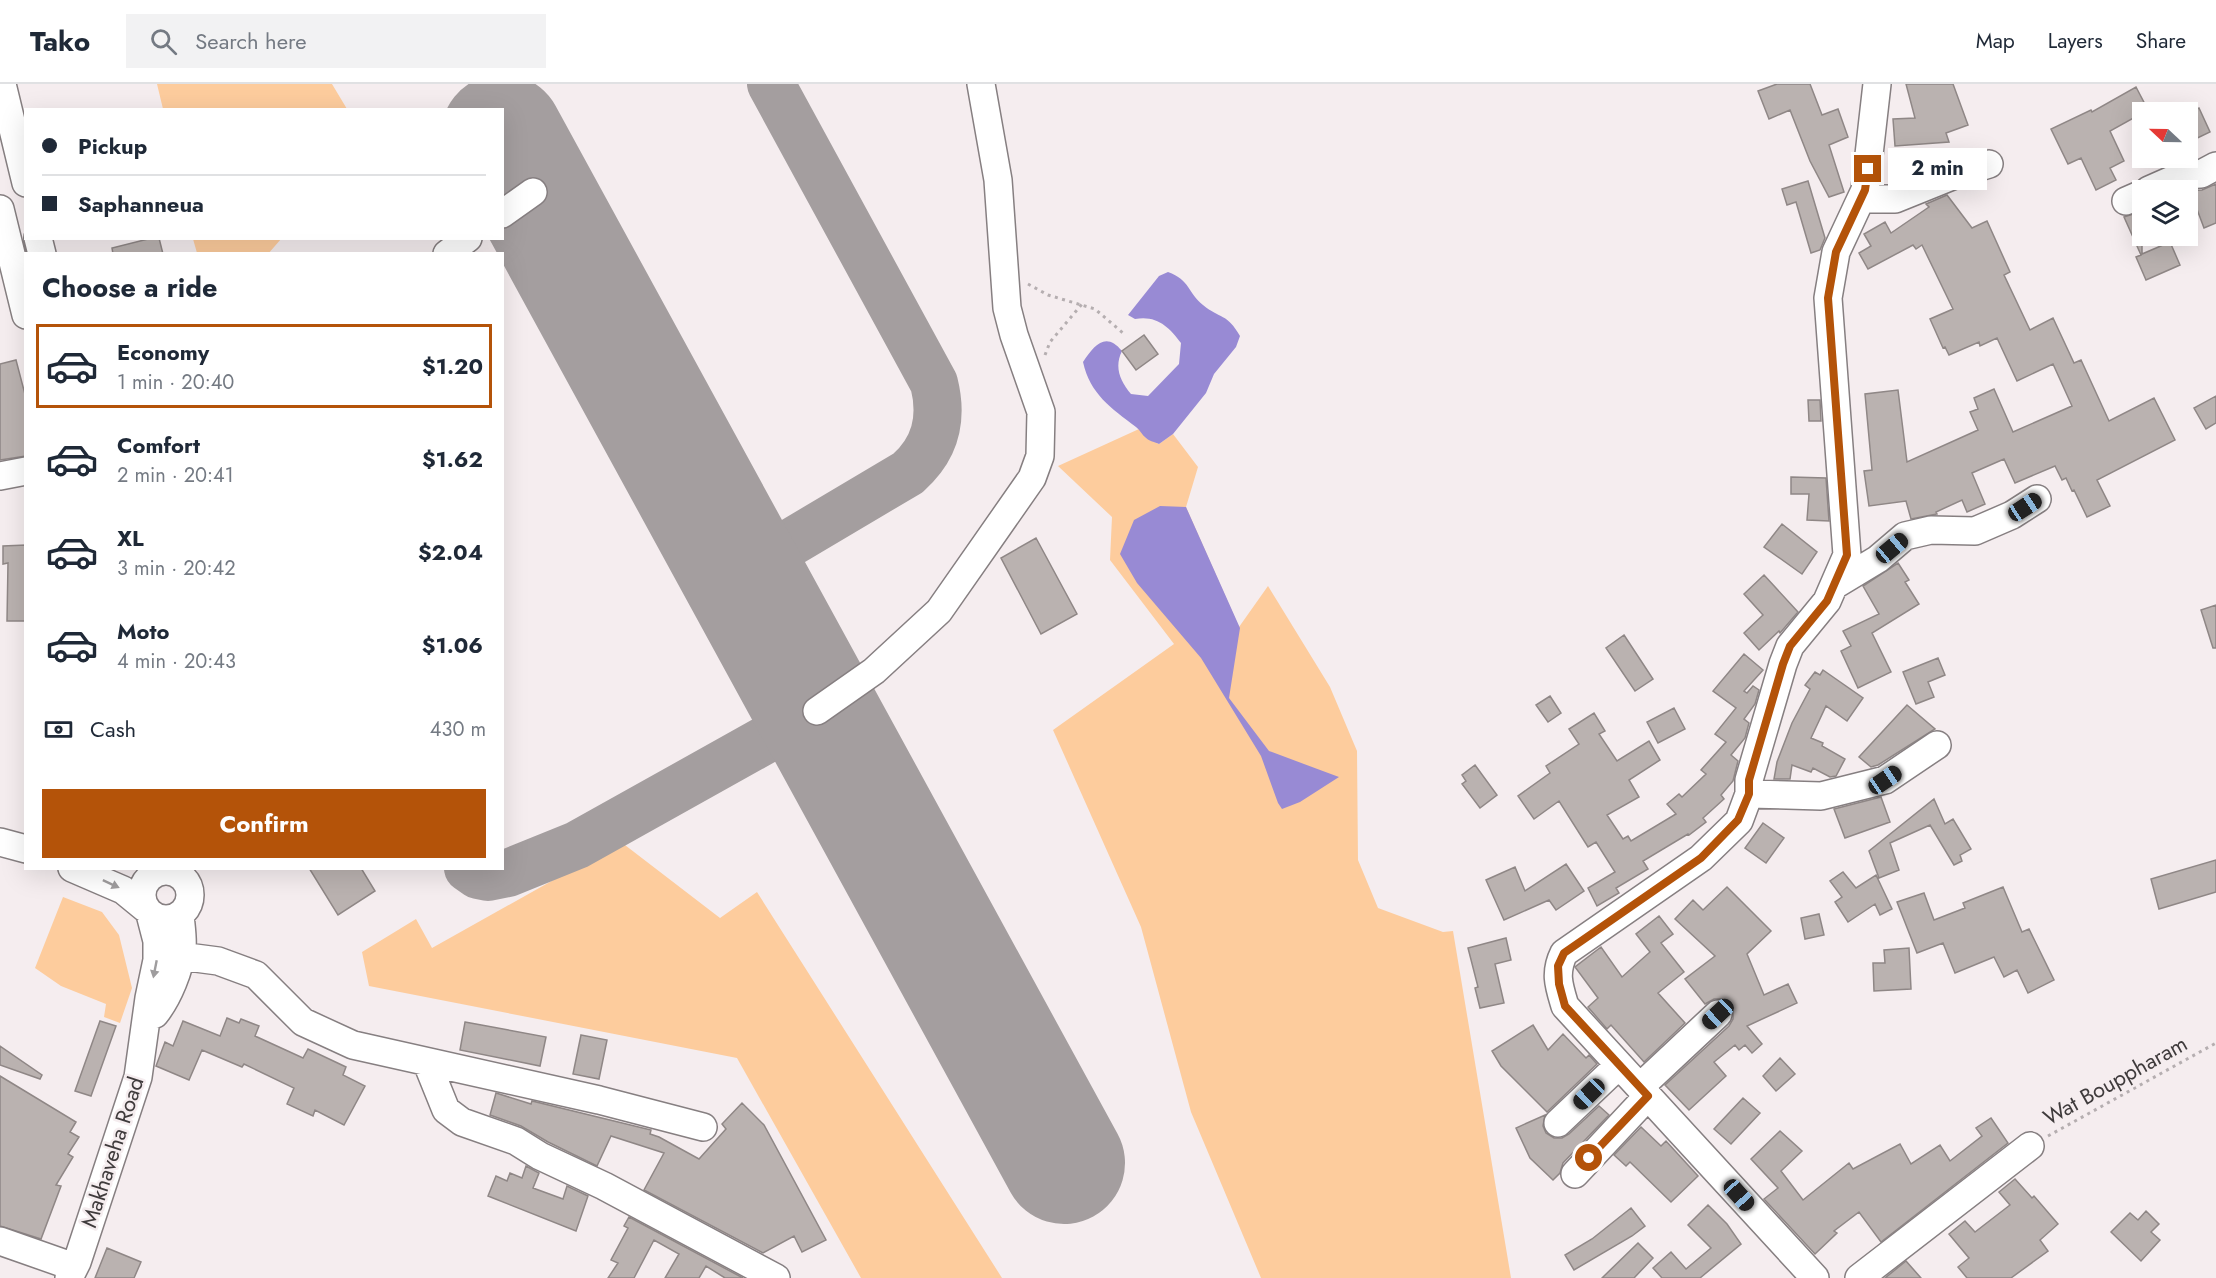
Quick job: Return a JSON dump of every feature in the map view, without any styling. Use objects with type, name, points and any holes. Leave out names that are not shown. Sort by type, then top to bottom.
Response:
[{"type":"street","points":[[2,84],[24,175]]},
{"type":"street","points":[[818,711],[874,671],[939,611],[1032,478],[1040,456],[1041,412],[1007,309],[998,180],[981,84]]},
{"type":"street","points":[[1815,1278],[1565,1006],[1559,984],[1558,966],[1564,953],[1701,858],[1738,820],[1749,794],[1749,780],[1790,646],[1827,601],[1847,555],[1828,298],[1836,252],[1865,190],[1877,84]]},
{"type":"street","points":[[1862,199],[1894,199],[1989,164]]},
{"type":"street","points":[[2172,180],[2183,175],[2201,174],[2216,166]]},
{"type":"street","points":[[504,213],[533,192]]},
{"type":"street","points":[[0,209],[24,307]]},
{"type":"street","points":[[450,252],[465,240]]},
{"type":"street","points":[[0,476],[24,471]]},
{"type":"street","points":[[1834,585],[1878,559],[1905,536],[1930,530],[1975,531],[2012,515],[2037,499]]},
{"type":"street","points":[[1749,794],[1821,796],[1885,780],[1937,745]]},
{"type":"street","points":[[0,842],[24,848]]},
{"type":"street","points":[[77,870],[123,890],[148,911],[165,920],[180,915],[189,902],[189,885],[163,871],[143,886],[142,893],[148,911]]},
{"type":"street","name":"Makhaveha Road","points":[[70,1274],[138,1077],[148,998],[157,960],[157,941],[148,911]]},
{"type":"street","points":[[146,1024],[161,1006],[180,956],[182,947],[180,915]]},
{"type":"street","points":[[180,956],[218,961],[256,975],[303,1022],[353,1045],[599,1100],[703,1127]]},
{"type":"street","points":[[1575,1174],[1644,1091],[1718,1014]]},
{"type":"street","points":[[428,1063],[446,1110],[462,1122],[516,1140],[540,1156],[614,1191],[776,1278]]},
{"type":"street","points":[[1558,1123],[1619,1065]]},
{"type":"street","points":[[1859,1278],[2030,1146]]},
{"type":"street","points":[[0,1240],[70,1274]]},
{"type":"street","points":[[0,1253],[70,1274]]},
{"type":"path","points":[[1023,280],[1030,287],[1048,295],[1095,309],[1123,333]]},
{"type":"path","points":[[1044,358],[1050,342],[1082,304]]},
{"type":"path","name":"Wat Bouppharam","points":[[2030,1146],[2216,1043]]},
{"type":"shaded area","points":[[157,84],[332,84],[346,108],[163,108]]},
{"type":"shaded area","points":[[194,240],[280,240],[270,252],[197,252]]},
{"type":"shaded area","points":[[1168,272],[1181,279],[1203,305],[1231,323],[1240,336],[1236,347],[1214,374],[1206,393],[1173,434],[1159,444],[1147,439],[1096,392],[1083,362],[1096,346],[1106,341],[1111,342],[1122,351],[1118,368],[1127,389],[1131,394],[1148,396],[1179,364],[1181,343],[1172,332],[1156,321],[1135,319],[1128,315],[1159,276]]},
{"type":"shaded area","points":[[1139,429],[1146,438],[1159,444],[1173,434],[1198,467],[1186,507],[1239,627],[1268,586],[1330,687],[1357,751],[1358,860],[1378,908],[1443,932],[1453,931],[1511,1278],[1261,1278],[1191,1112],[1141,927],[1053,730],[1174,644],[1110,560],[1112,517],[1058,466]]},
{"type":"shaded area","points":[[1160,506],[1186,507],[1240,628],[1229,698],[1269,751],[1339,777],[1300,802],[1282,809],[1261,756],[1201,658],[1137,583],[1120,554],[1134,520]]},
{"type":"shaded area","points":[[621,842],[720,918],[757,892],[1002,1278],[861,1278],[737,1058],[369,986],[362,952],[416,919],[432,948]]},
{"type":"shaded area","points":[[63,897],[102,912],[119,935],[132,988],[120,1023],[104,1017],[106,1004],[61,986],[35,968]]},
{"type":"building","points":[[1777,84],[1810,84],[1822,115],[1838,109],[1848,137],[1829,145],[1844,192],[1829,197],[1810,161],[1790,110],[1769,119],[1758,91]]},
{"type":"building","points":[[1906,84],[1953,84],[1968,125],[1946,133],[1949,142],[1895,146],[1893,119],[1915,118]]},
{"type":"building","points":[[2136,87],[2144,102],[2132,102],[2132,119],[2110,131],[2124,161],[2110,168],[2116,180],[2096,190],[2081,158],[2068,164],[2051,129],[2091,110],[2092,112]]},
{"type":"building","points":[[2198,108],[2210,132],[2198,138]]},
{"type":"building","points":[[1808,181],[1825,238],[1820,250],[1811,253],[1796,202],[1787,205],[1782,189]]},
{"type":"building","points":[[2216,184],[2216,223],[2204,228],[2198,212],[2198,190]]},
{"type":"building","points":[[1947,195],[1972,228],[1987,221],[2010,272],[2004,275],[2030,330],[2053,318],[2074,363],[2081,360],[2109,421],[2154,398],[2175,440],[2097,480],[2110,506],[2087,517],[2074,490],[2072,491],[2066,478],[2062,480],[2055,466],[2015,483],[2004,459],[1972,473],[1985,504],[1967,512],[1962,500],[1936,512],[1937,514],[1911,519],[1906,501],[1869,506],[1864,471],[1872,470],[1865,394],[1898,390],[1907,462],[1978,430],[1970,412],[1978,409],[1974,398],[1994,389],[2013,432],[2072,406],[2053,364],[2017,381],[1997,338],[1980,346],[1979,342],[1949,355],[1945,347],[1943,348],[1930,319],[1953,309],[1922,245],[1916,249],[1913,245],[1868,269],[1859,253],[1871,246],[1864,234],[1885,222],[1891,233],[1929,207],[1926,204]]},
{"type":"building","points":[[2132,214],[2132,235],[2124,217]]},
{"type":"building","points":[[144,240],[160,240],[162,252],[113,252],[112,248]]},
{"type":"building","points":[[2137,246],[2142,246],[2142,254],[2161,246],[2172,246],[2180,265],[2146,280],[2136,257],[2141,255]]},
{"type":"building","points":[[1144,335],[1158,354],[1136,370],[1122,351]]},
{"type":"building","points":[[16,360],[24,390],[24,456],[0,460],[0,364]]},
{"type":"building","points":[[2216,396],[2216,423],[2206,429],[2194,408]]},
{"type":"building","points":[[1808,400],[1820,400],[1821,421],[1809,421]]},
{"type":"building","points":[[1791,477],[1826,478],[1829,521],[1807,520],[1809,494],[1791,494]]},
{"type":"building","points":[[1782,524],[1817,552],[1802,574],[1764,547]]},
{"type":"building","points":[[1036,538],[1077,614],[1041,634],[1001,558]]},
{"type":"building","points":[[24,545],[24,621],[7,621],[8,563],[3,564],[3,546]]},
{"type":"building","points":[[1898,563],[1909,580],[1905,582],[1919,604],[1872,633],[1891,672],[1858,688],[1841,651],[1851,646],[1843,631],[1879,614],[1863,586]]},
{"type":"building","points":[[1764,575],[1798,612],[1780,633],[1779,631],[1759,650],[1744,633],[1763,615],[1744,594]]},
{"type":"building","points":[[2216,605],[2216,648],[2213,648],[2201,610]]},
{"type":"building","points":[[1624,635],[1653,679],[1635,691],[1606,648]]},
{"type":"building","points":[[1744,654],[1763,670],[1744,691],[1747,693],[1753,686],[1759,690],[1755,704],[1744,719],[1749,723],[1745,738],[1731,755],[1738,761],[1733,781],[1721,795],[1724,799],[1703,818],[1706,822],[1689,835],[1643,861],[1648,869],[1616,888],[1619,893],[1597,906],[1588,888],[1615,872],[1596,842],[1588,847],[1559,801],[1534,819],[1518,796],[1550,773],[1546,766],[1579,744],[1569,729],[1594,713],[1605,731],[1599,734],[1617,761],[1649,741],[1660,760],[1629,780],[1639,797],[1607,815],[1623,839],[1628,836],[1631,841],[1676,814],[1667,804],[1679,794],[1682,797],[1706,774],[1701,770],[1726,742],[1715,734],[1736,708],[1713,691]]},
{"type":"building","points":[[1938,658],[1945,675],[1928,682],[1934,697],[1916,704],[1903,672]]},
{"type":"building","points":[[1823,670],[1863,698],[1847,721],[1826,706],[1811,738],[1823,743],[1822,746],[1845,759],[1836,776],[1830,777],[1813,768],[1811,772],[1792,765],[1790,779],[1774,779],[1777,762],[1792,723],[1810,689],[1805,685],[1815,672],[1820,675]]},
{"type":"building","points":[[1550,696],[1561,713],[1548,722],[1536,705]]},
{"type":"building","points":[[1907,705],[1935,729],[1878,765],[1871,767],[1859,757]]},
{"type":"building","points":[[1674,708],[1685,729],[1658,743],[1647,722]]},
{"type":"building","points":[[1475,765],[1497,795],[1480,808],[1462,784],[1466,781],[1462,775]]},
{"type":"building","points":[[1881,797],[1890,822],[1845,838],[1834,809]]},
{"type":"building","points":[[1934,799],[1945,824],[1953,819],[1971,849],[1960,855],[1962,861],[1954,865],[1930,825],[1890,843],[1899,870],[1879,878],[1869,851]]},
{"type":"building","points":[[1763,823],[1784,838],[1766,863],[1745,848]]},
{"type":"building","points":[[2216,860],[2216,892],[2159,909],[2151,879]]},
{"type":"building","points":[[1566,864],[1584,891],[1556,910],[1549,900],[1504,920],[1486,880],[1515,867],[1525,891]]},
{"type":"building","points":[[310,870],[362,870],[375,891],[338,915]]},
{"type":"building","points":[[1843,872],[1856,888],[1876,875],[1892,909],[1880,915],[1875,904],[1848,922],[1835,902],[1842,897],[1830,881]]},
{"type":"building","points":[[1727,887],[1771,931],[1747,954],[1764,995],[1788,984],[1797,1003],[1747,1026],[1762,1044],[1752,1053],[1745,1045],[1739,1050],[1735,1045],[1714,1062],[1726,1076],[1689,1110],[1665,1085],[1729,1026],[1733,1019],[1733,1011],[1730,1004],[1722,999],[1714,999],[1705,1004],[1685,979],[1715,956],[1675,919],[1693,900],[1703,910]]},
{"type":"building","points":[[2003,887],[2022,932],[2029,929],[2054,980],[2028,993],[2017,970],[2004,977],[1994,957],[1955,973],[1943,943],[1917,953],[1897,902],[1924,893],[1934,920],[1965,908],[1963,903]]},
{"type":"building","points":[[1819,914],[1824,935],[1805,939],[1801,918]]},
{"type":"building","points":[[1659,916],[1673,934],[1661,943],[1684,972],[1658,993],[1685,1023],[1644,1062],[1611,1025],[1607,1029],[1588,1007],[1598,998],[1575,967],[1601,947],[1622,977],[1650,952],[1636,934]]},
{"type":"building","points":[[1506,938],[1511,960],[1495,964],[1504,1003],[1480,1008],[1475,988],[1478,987],[1468,948]]},
{"type":"building","points":[[1909,948],[1911,989],[1874,991],[1873,963],[1885,963],[1884,950]]},
{"type":"building","points":[[227,1018],[239,1023],[241,1019],[259,1026],[255,1036],[303,1058],[308,1049],[346,1067],[343,1075],[365,1086],[344,1125],[315,1110],[313,1116],[287,1104],[294,1088],[244,1064],[242,1067],[202,1050],[189,1080],[156,1066],[165,1042],[173,1046],[183,1021],[220,1036]]},
{"type":"building","points":[[100,1021],[116,1026],[91,1096],[75,1091]]},
{"type":"building","points":[[465,1022],[546,1037],[540,1066],[460,1050]]},
{"type":"building","points":[[1533,1025],[1548,1050],[1563,1034],[1586,1058],[1589,1055],[1597,1064],[1547,1112],[1501,1066],[1492,1051]]},
{"type":"building","points":[[581,1035],[607,1040],[599,1079],[573,1074]]},
{"type":"building","points":[[0,1046],[42,1075],[40,1079],[0,1065]]},
{"type":"building","points":[[1780,1058],[1795,1074],[1776,1091],[1763,1076]]},
{"type":"building","points":[[0,1076],[76,1122],[70,1132],[79,1137],[68,1154],[73,1157],[56,1185],[61,1186],[41,1239],[0,1226]]},
{"type":"building","points":[[496,1093],[531,1104],[532,1101],[651,1130],[650,1134],[699,1159],[726,1129],[722,1124],[742,1103],[764,1125],[826,1240],[802,1252],[794,1236],[763,1253],[644,1190],[664,1153],[611,1136],[597,1166],[521,1126],[490,1115]]},
{"type":"building","points":[[1743,1098],[1760,1113],[1731,1144],[1714,1129]]},
{"type":"building","points":[[1599,1106],[1609,1115],[1563,1163],[1560,1173],[1553,1180],[1530,1158],[1516,1128],[1545,1115],[1543,1126],[1546,1133],[1554,1138],[1562,1138]]},
{"type":"building","points":[[1991,1118],[2008,1143],[1881,1242],[1859,1212],[1834,1231],[1837,1233],[1815,1254],[1764,1199],[1778,1188],[1751,1159],[1780,1131],[1802,1151],[1781,1171],[1803,1200],[1849,1163],[1853,1169],[1900,1144],[1911,1164],[1940,1145],[1950,1161],[1982,1136],[1976,1128]]},
{"type":"building","points":[[1641,1127],[1661,1146],[1666,1141],[1698,1176],[1671,1202],[1630,1162],[1626,1166],[1614,1155]]},
{"type":"building","points":[[526,1166],[539,1173],[533,1188],[563,1199],[567,1186],[588,1196],[576,1231],[488,1196],[496,1176],[507,1181],[510,1173],[522,1178]]},
{"type":"building","points":[[2015,1179],[2032,1198],[2034,1196],[2058,1224],[2040,1240],[2048,1251],[2011,1278],[1967,1278],[1958,1267],[1969,1258],[1949,1234],[1965,1221],[1975,1232],[2010,1205],[1999,1192]]},
{"type":"building","points":[[1708,1205],[1727,1224],[1741,1244],[1700,1278],[1662,1278],[1653,1268],[1671,1252],[1686,1269],[1711,1248],[1688,1225]]},
{"type":"building","points":[[1631,1208],[1645,1226],[1574,1270],[1565,1255],[1592,1239]]},
{"type":"building","points":[[2146,1211],[2159,1224],[2151,1232],[2160,1240],[2141,1261],[2111,1232],[2130,1213],[2138,1220]]},
{"type":"building","points":[[629,1217],[743,1278],[725,1278],[706,1266],[699,1278],[665,1278],[679,1254],[654,1240],[634,1278],[608,1278],[618,1263],[611,1260],[628,1228],[624,1226]]},
{"type":"building","points":[[1638,1243],[1653,1258],[1634,1278],[1602,1278]]},
{"type":"building","points":[[107,1248],[141,1262],[134,1278],[95,1278]]},
{"type":"building","points":[[1906,1261],[1921,1278],[1885,1278]]},
{"type":"taxiway","points":[[741,572],[908,473],[925,454],[935,432],[938,409],[934,383],[771,84]]},
{"type":"taxiway","points":[[471,870],[478,875],[488,877],[508,873],[577,845],[817,711]]},
{"type":"runway","points":[[504,139],[1064,1163]]},
{"type":"route","points":[[1589,1158],[1648,1096],[1565,1006],[1559,984],[1558,966],[1564,953],[1701,858],[1738,820],[1749,794],[1749,780],[1790,646],[1827,601],[1847,555],[1828,298],[1836,252],[1862,199],[1868,169]]}]
